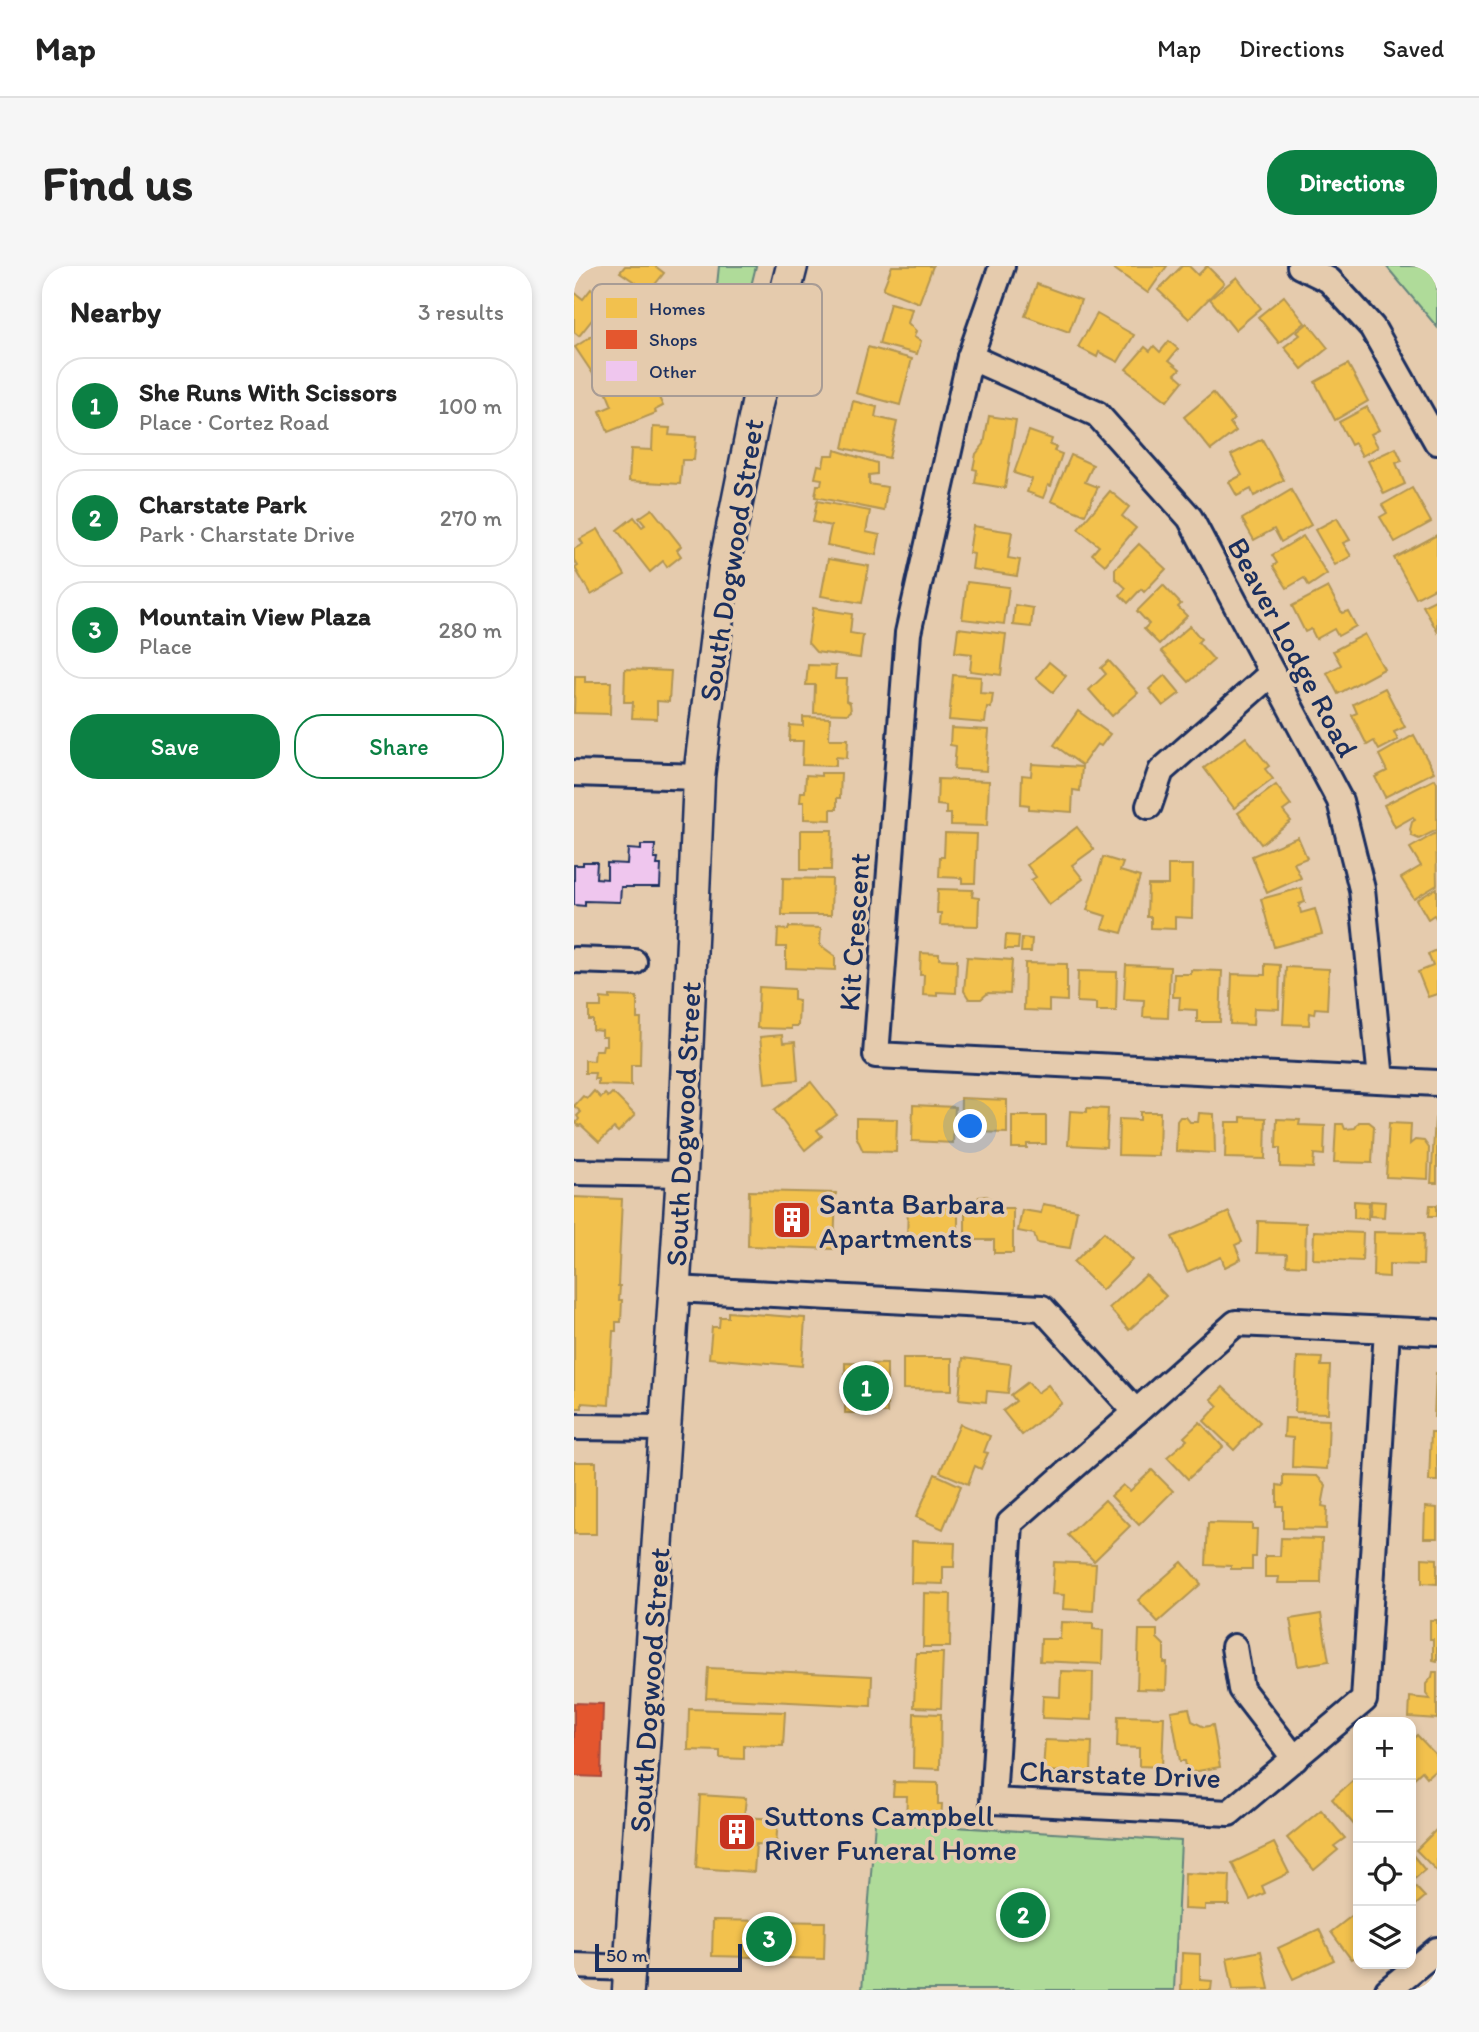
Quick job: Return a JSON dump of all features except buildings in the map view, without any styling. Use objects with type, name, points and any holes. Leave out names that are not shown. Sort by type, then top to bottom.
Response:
[{"type":"main road","name":"South Dogwood Street","points":[[787,284],[792,266]]},
{"type":"main road","name":"South Dogwood Street","points":[[629,1979],[682,1174],[699,777],[724,567],[759,396]]},
{"type":"street","name":"Kit Crescent","points":[[1002,266],[971,357],[908,633],[876,1055],[1437,1083]]},
{"type":"street","points":[[1300,266],[1329,280],[1372,327],[1437,442]]},
{"type":"street","name":"Beaver Lodge Road","points":[[971,357],[1097,414],[1190,519],[1340,801],[1362,889],[1381,1080]]},
{"type":"street","points":[[1149,806],[1161,771],[1272,673]]},
{"type":"street","points":[[574,773],[699,777]]},
{"type":"street","points":[[574,960],[634,962]]},
{"type":"street","points":[[574,1172],[682,1174]]},
{"type":"street","points":[[675,1289],[1042,1308],[1136,1412],[1236,1323],[1437,1332]]},
{"type":"street","name":"Charstate Drive","points":[[1136,1412],[1010,1523],[993,1801],[1229,1813],[1364,1700],[1387,1330]]},
{"type":"street","points":[[574,1427],[666,1428]]},
{"type":"street","points":[[1234,1647],[1241,1689],[1295,1759]]},
{"type":"street","points":[[1388,1990],[1437,1950]]},
{"type":"street","points":[[574,1966],[629,1979]]},
{"type":"green space","points":[[719,266],[756,266],[752,284],[717,284]]},
{"type":"green space","points":[[1386,266],[1437,266],[1437,327]]},
{"type":"green space","points":[[875,1822],[1181,1841],[1174,1990],[862,1990]]},
{"type":"place","name":"Santa Barbara Apartments","points":[[792,1220]]},
{"type":"place","name":"She Runs With Scissors","points":[[866,1388]]},
{"type":"place","name":"Suttons Campbell River Funeral Home","points":[[737,1832]]},
{"type":"place","name":"Charstate Park","points":[[1023,1915]]},
{"type":"place","name":"Mountain View Plaza","points":[[769,1939]]}]
